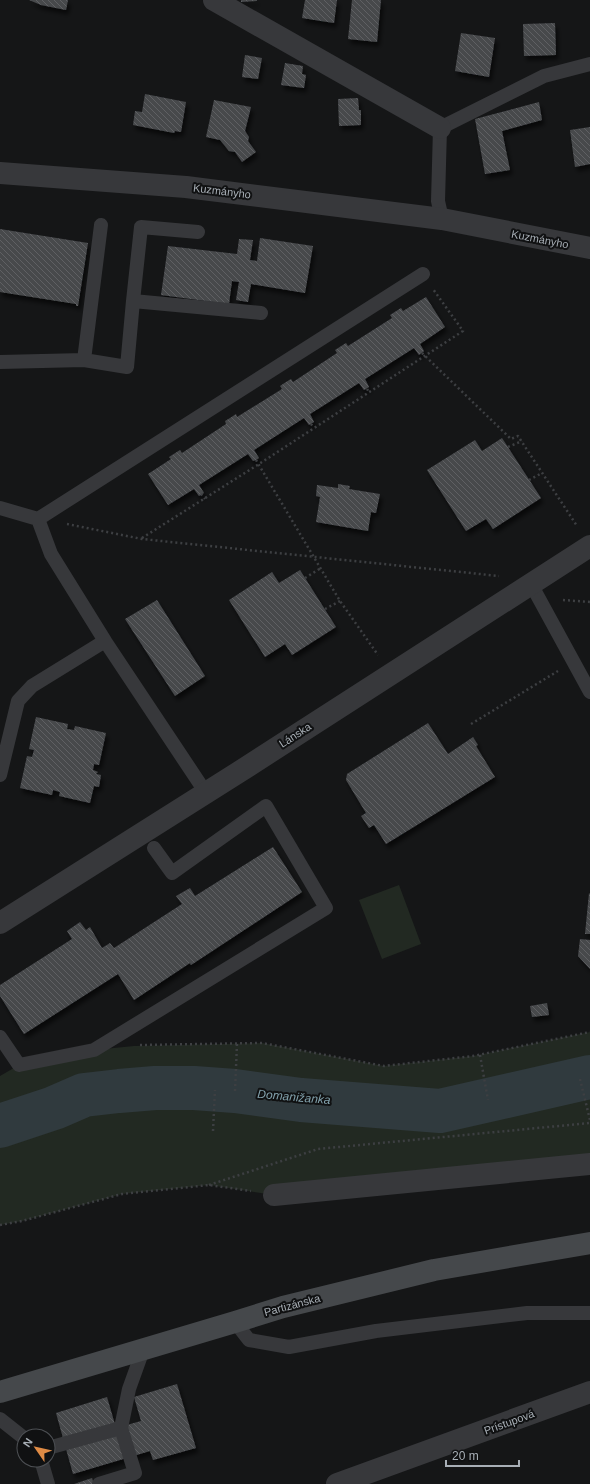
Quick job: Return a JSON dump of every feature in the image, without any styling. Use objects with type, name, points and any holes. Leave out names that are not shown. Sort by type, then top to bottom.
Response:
[{"type":"main road","name":"Partizánska","points":[[2,1394],[40,1380],[283,1307],[434,1270],[590,1243]]},
{"type":"street","points":[[214,0],[440,128]]},
{"type":"street","name":"Kuzmányho","points":[[0,173],[186,186],[442,219],[590,248]]},
{"type":"street","name":"Lánska","points":[[0,923],[206,793],[531,584],[584,537]]},
{"type":"street","points":[[274,1195],[590,1164]]},
{"type":"street","name":"Prístupová","points":[[337,1484],[590,1392]]},
{"type":"lane","points":[[442,219],[438,201],[440,128],[544,76],[590,64]]},
{"type":"lane","points":[[84,360],[101,225]]},
{"type":"lane","points":[[0,362],[84,360],[127,367],[132,301],[141,227],[198,232]]},
{"type":"lane","points":[[0,508],[38,519],[423,274]]},
{"type":"lane","points":[[132,301],[261,313]]},
{"type":"lane","points":[[38,519],[52,554],[105,641],[206,793]]},
{"type":"lane","points":[[531,584],[590,692]]},
{"type":"lane","points":[[0,775],[18,702],[32,686],[105,641]]},
{"type":"lane","points":[[0,1037],[19,1065],[94,1050],[326,908],[266,806],[172,873],[154,848]]},
{"type":"lane","points":[[235,1322],[249,1340],[289,1347],[391,1329],[527,1313],[590,1313]]},
{"type":"lane","points":[[99,1484],[135,1472],[121,1428],[129,1389],[143,1350]]},
{"type":"lane","points":[[0,1419],[16,1432]]},
{"type":"lane","points":[[56,1446],[121,1428]]},
{"type":"lane","points":[[43,1468],[48,1484]]},
{"type":"path","points":[[142,539],[463,331],[423,274]]},
{"type":"path","points":[[422,353],[511,439],[518,436],[584,537]]},
{"type":"path","points":[[366,389],[369,392]]},
{"type":"path","points":[[311,424],[314,428]]},
{"type":"path","points":[[508,447],[522,441]]},
{"type":"path","points":[[256,460],[340,601],[381,658],[386,677]]},
{"type":"path","points":[[529,480],[542,472]]},
{"type":"path","points":[[201,494],[204,499]]},
{"type":"path","points":[[38,519],[142,539],[500,576]]},
{"type":"path","points":[[305,578],[321,568]]},
{"type":"path","points":[[561,600],[590,602]]},
{"type":"path","points":[[325,609],[340,601]]},
{"type":"path","points":[[471,724],[574,662]]},
{"type":"path","points":[[134,1046],[262,1043],[384,1066],[480,1055],[590,1032]]},
{"type":"path","points":[[235,1091],[237,1044]]},
{"type":"path","points":[[480,1055],[488,1100]]},
{"type":"path","points":[[208,1186],[318,1149],[590,1121],[580,1079]]},
{"type":"path","points":[[213,1131],[215,1090]]},
{"type":"path","points":[[0,1225],[22,1221],[122,1194],[208,1186],[274,1195]]},
{"type":"shaded area","points":[[399,885],[421,944],[382,959],[359,900]]},
{"type":"shaded area","points":[[590,1032],[590,1164],[274,1195],[209,1185],[122,1194],[22,1221],[0,1225],[0,1076],[19,1065],[94,1050],[134,1046],[262,1043],[384,1066],[473,1056]]},
{"type":"building","points":[[29,0],[68,0],[66,10],[41,5]]},
{"type":"building","points":[[241,0],[257,0],[257,1],[241,2]]},
{"type":"building","points":[[305,0],[337,0],[334,23],[302,18]]},
{"type":"building","points":[[352,0],[381,0],[377,42],[348,39]]},
{"type":"building","points":[[555,23],[556,55],[524,56],[523,24]]},
{"type":"building","points":[[461,33],[495,38],[489,77],[455,71]]},
{"type":"building","points":[[245,55],[262,58],[258,79],[242,77]]},
{"type":"building","points":[[285,63],[303,66],[302,74],[306,75],[304,88],[281,85]]},
{"type":"building","points":[[145,94],[186,102],[181,132],[175,131],[174,133],[133,125],[135,111],[142,112]]},
{"type":"building","points":[[358,98],[359,110],[361,110],[361,125],[339,126],[338,99]]},
{"type":"building","points":[[214,100],[251,107],[245,131],[249,137],[248,141],[256,152],[242,162],[235,152],[229,151],[220,140],[206,137]]},
{"type":"building","points":[[539,102],[542,120],[502,131],[510,170],[485,174],[475,119]]},
{"type":"building","points":[[590,127],[590,164],[575,167],[570,130]]},
{"type":"building","points":[[0,229],[88,243],[78,306],[76,306],[76,304],[0,292]]},
{"type":"building","points":[[260,238],[313,246],[305,293],[251,284],[248,302],[236,300],[239,282],[232,281],[229,304],[161,295],[168,246],[237,254],[239,239],[253,240],[250,260],[257,261]]},
{"type":"building","points":[[426,297],[445,327],[420,344],[424,351],[419,355],[414,348],[365,379],[369,387],[364,390],[359,383],[310,414],[314,422],[309,425],[304,418],[254,450],[259,458],[256,460],[253,461],[248,454],[199,485],[204,493],[199,496],[194,489],[168,505],[148,474],[171,459],[169,457],[180,450],[182,453],[226,424],[225,421],[236,414],[237,417],[282,389],[280,386],[286,382],[291,379],[293,382],[337,353],[335,350],[346,343],[348,346],[392,318],[390,315],[401,308],[403,311]]},
{"type":"building","points":[[502,438],[541,498],[493,529],[486,519],[466,531],[427,470],[475,440],[482,451]]},
{"type":"building","points":[[338,484],[350,486],[349,489],[380,494],[376,513],[371,512],[368,531],[316,522],[320,497],[316,496],[317,485],[338,488]]},
{"type":"building","points":[[300,570],[336,627],[292,655],[285,644],[265,657],[229,600],[272,572],[279,583]]},
{"type":"building","points":[[157,600],[205,676],[175,696],[125,619]]},
{"type":"building","points":[[36,717],[68,724],[67,729],[74,730],[75,726],[106,733],[99,765],[94,764],[93,770],[98,772],[96,774],[101,775],[99,787],[94,786],[90,803],[59,796],[60,792],[53,790],[52,795],[20,788],[27,756],[32,757],[34,750],[29,749]]},
{"type":"building","points":[[428,723],[448,754],[473,737],[478,745],[476,746],[495,777],[386,844],[374,825],[369,828],[361,816],[366,813],[346,780],[347,774]]},
{"type":"building","points":[[273,847],[302,892],[191,965],[190,963],[134,1000],[118,974],[24,1034],[0,996],[0,985],[72,939],[67,931],[80,922],[86,930],[90,927],[102,948],[110,943],[114,948],[182,904],[176,896],[190,888],[195,896]]},
{"type":"building","points":[[589,893],[590,934],[585,934]]},
{"type":"building","points":[[580,939],[590,940],[590,969],[578,956]]},
{"type":"building","points":[[547,1003],[549,1015],[532,1017],[530,1006]]},
{"type":"building","points":[[177,1384],[196,1448],[153,1460],[150,1451],[73,1474],[56,1413],[107,1397],[116,1428],[141,1421],[134,1397]]},
{"type":"building","points":[[92,1478],[94,1484],[74,1484]]},
{"type":"waterway","name":"Domanižanka","points":[[0,1126],[54,1108],[84,1095],[155,1088],[194,1088],[235,1091],[301,1100],[440,1111],[590,1077]]}]
